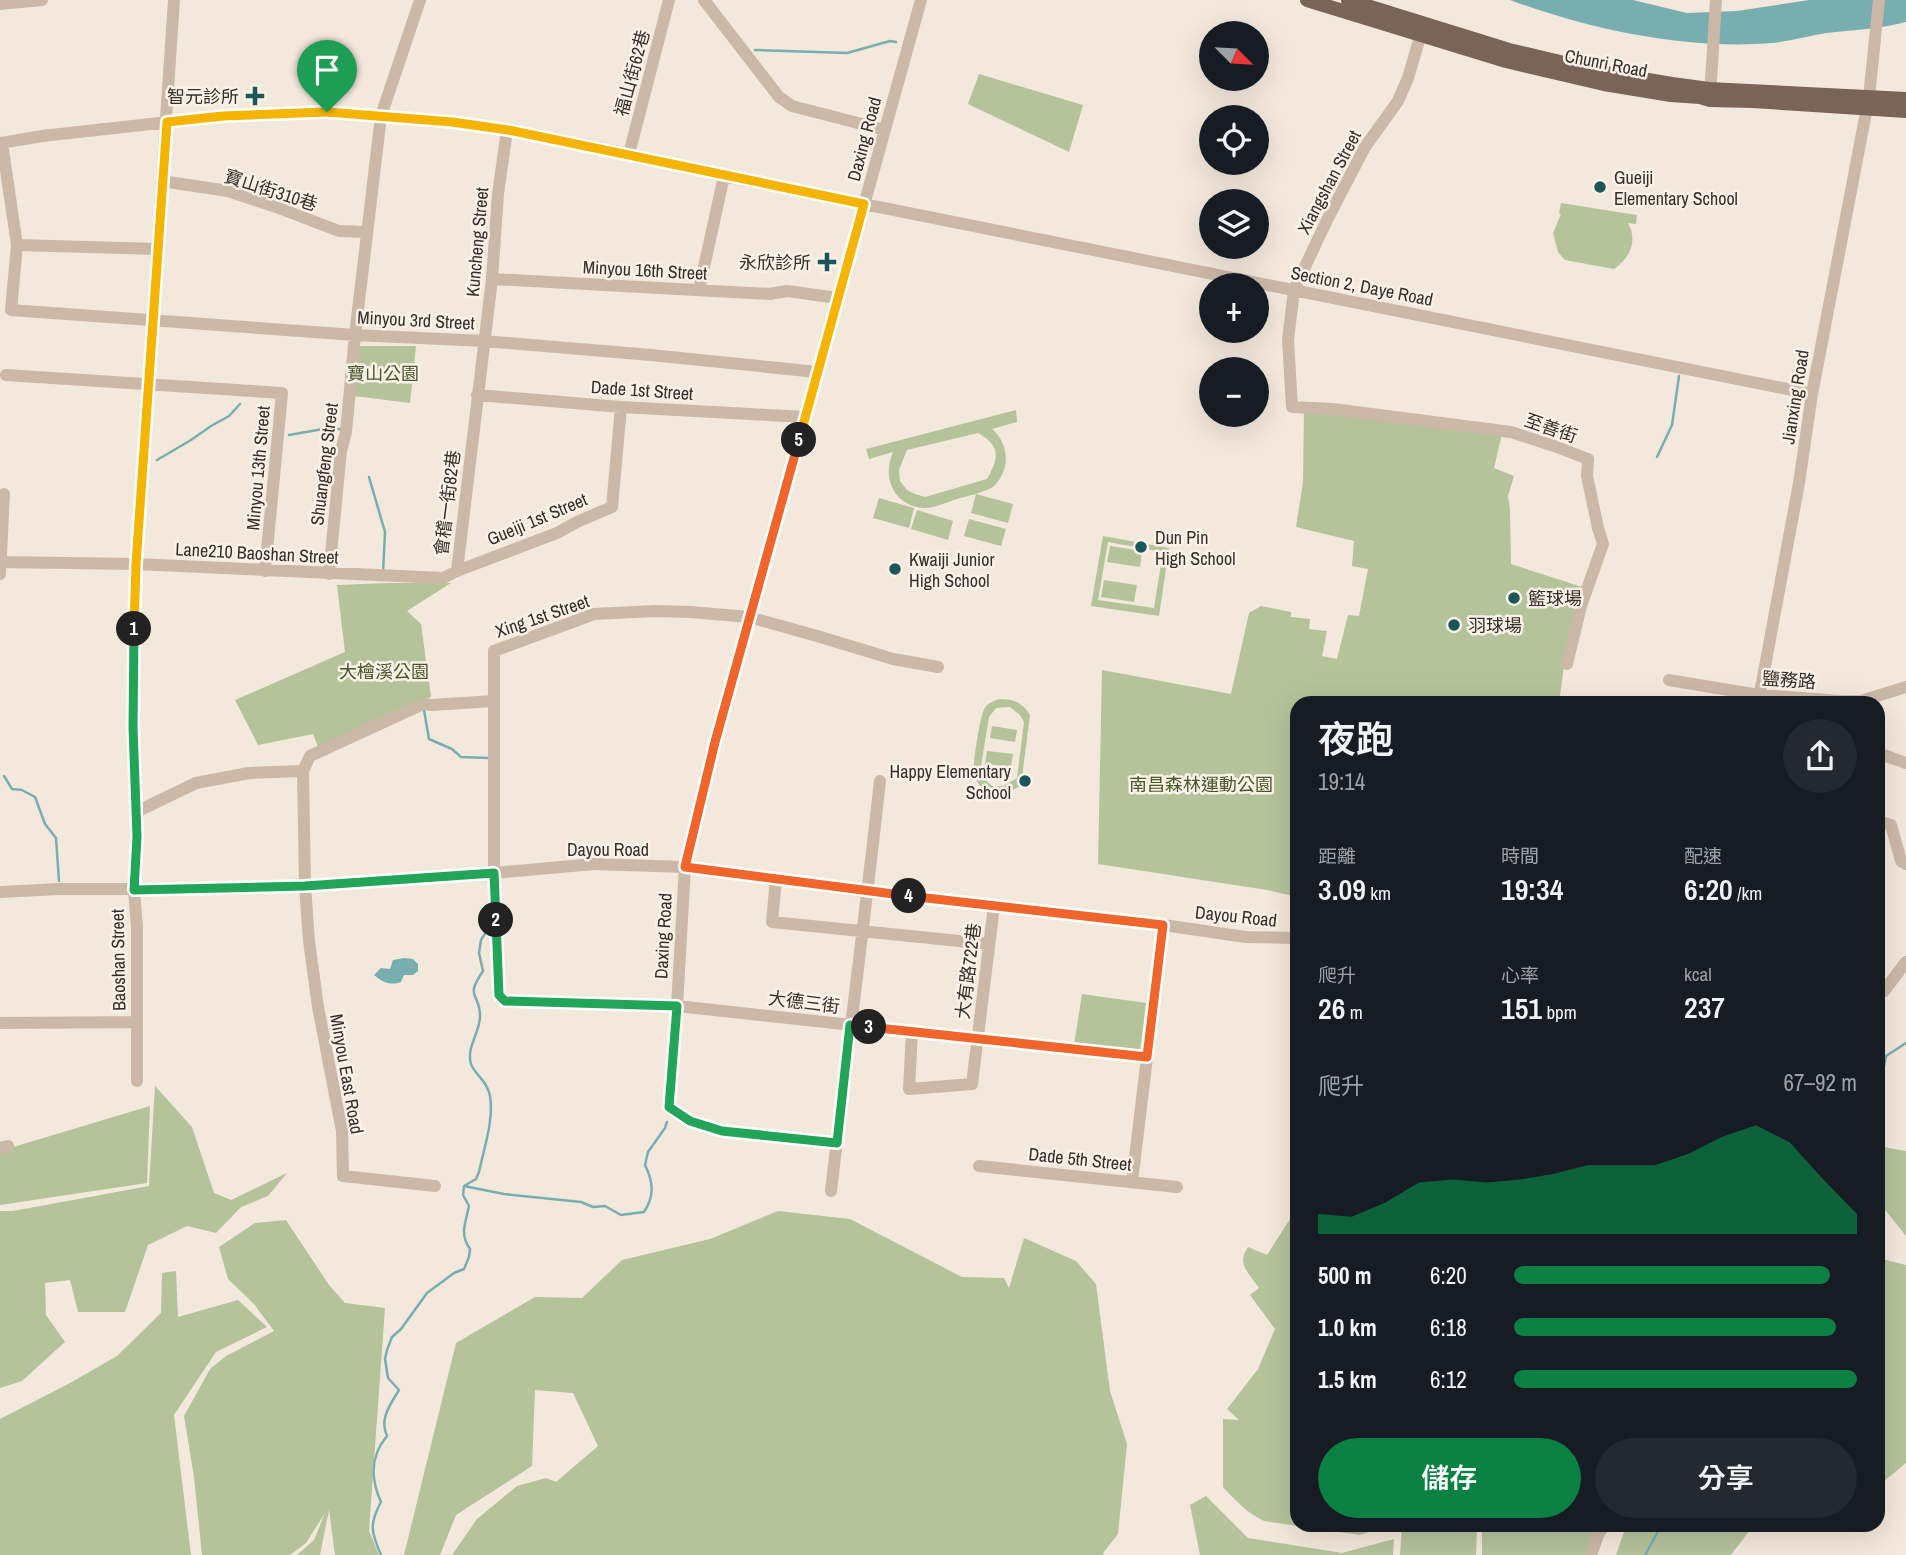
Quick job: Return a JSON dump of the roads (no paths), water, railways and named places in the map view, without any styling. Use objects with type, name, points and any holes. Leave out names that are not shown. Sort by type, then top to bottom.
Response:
[{"type":"main road","name":"Chunri Road","points":[[1307,0],[1606,73],[1709,94],[1868,103],[1906,111]]},
{"type":"main road","name":"Chunri Road","points":[[1348,0],[1422,29]]},
{"type":"main road","name":"Chunri Road","points":[[1868,103],[1906,99]]},
{"type":"street","points":[[0,4],[42,0]]},
{"type":"street","name":"Baoshan Street","points":[[137,1081],[137,928],[134,890],[137,837],[133,727],[136,564],[174,0]]},
{"type":"street","name":"Shuangfeng Street","points":[[329,574],[381,116],[420,0]]},
{"type":"street","name":"福山街62巷","points":[[629,154],[669,0]]},
{"type":"street","points":[[704,0],[779,97],[792,106],[885,130]]},
{"type":"street","name":"Daxing Road","points":[[837,1143],[722,1131],[690,1121],[669,1107],[685,867],[749,617],[921,0]]},
{"type":"street","points":[[1709,94],[1716,0]]},
{"type":"street","name":"Jianxing Road","points":[[1759,696],[1799,483],[1812,394],[1868,103],[1879,0]]},
{"type":"street","name":"Xiangshan Street","points":[[1293,407],[1288,340],[1294,290],[1365,147],[1398,101],[1409,78],[1422,29]]},
{"type":"street","name":"Section 2, Daye Road","points":[[1,143],[167,122],[275,113],[327,112],[452,122],[629,154],[724,176],[1812,394]]},
{"type":"street","name":"Kuncheng Street","points":[[472,439],[492,279],[498,194],[508,130]]},
{"type":"street","points":[[1,143],[17,245],[158,250]]},
{"type":"street","points":[[699,290],[724,176]]},
{"type":"street","name":"寶山街310巷","points":[[163,181],[228,191],[276,206],[339,231],[367,232]]},
{"type":"street","name":"Minyou 3rd Street","points":[[17,245],[11,310],[355,335],[484,341],[817,372]]},
{"type":"street","name":"Minyou 16th Street","points":[[492,279],[770,294],[787,291],[838,298]]},
{"type":"street","name":"Minyou 13th Street","points":[[6,375],[282,393],[265,571]]},
{"type":"street","name":"Dade 1st Street","points":[[477,395],[621,407],[805,417]]},
{"type":"street","name":"Gueiji 1st Street","points":[[377,576],[443,578],[557,533],[612,507],[621,407]]},
{"type":"street","name":"至善街","points":[[1293,407],[1333,409],[1511,432],[1588,459],[1587,477],[1603,544],[1581,606],[1567,664]]},
{"type":"street","name":"會稽一街82巷","points":[[457,571],[472,439]]},
{"type":"street","points":[[0,574],[4,494]]},
{"type":"street","name":"Lane210 Baoshan Street","points":[[0,562],[136,564],[377,576]]},
{"type":"street","name":"Xing 1st Street","points":[[499,995],[494,873],[494,651],[594,614],[690,612],[749,617],[893,659],[938,667]]},
{"type":"street","name":"鹽務路","points":[[1669,680],[1744,696]]},
{"type":"street","name":"鹽務路","points":[[1879,696],[1906,687]]},
{"type":"street","points":[[305,886],[303,771],[310,756],[423,704],[494,701]]},
{"type":"street","points":[[1885,756],[1906,763]]},
{"type":"street","points":[[136,813],[196,783],[249,773],[303,771]]},
{"type":"street","points":[[831,1191],[869,892],[880,781]]},
{"type":"street","points":[[1885,823],[1891,825],[1901,861],[1906,864]]},
{"type":"street","name":"Dayou Road","points":[[0,892],[305,886],[594,864],[685,867],[1247,937],[1290,937]]},
{"type":"street","points":[[776,879],[772,922],[989,944]]},
{"type":"street","name":"Minyou East Road","points":[[305,886],[318,1007],[342,1131],[343,1176],[435,1186]]},
{"type":"street","name":"大有路722巷","points":[[912,1032],[909,1089],[972,1084],[994,906]]},
{"type":"street","points":[[1132,1182],[1163,925]]},
{"type":"street","points":[[1885,986],[1906,962]]},
{"type":"street","name":"大德三街","points":[[499,995],[505,1001],[677,1006],[792,1017],[1147,1057]]},
{"type":"street","points":[[0,1023],[136,1022]]},
{"type":"street","name":"Dade 5th Street","points":[[979,1166],[1177,1186]]},
{"type":"street","points":[[1591,1555],[1600,1532]]},
{"type":"water","points":[[1510,0],[1633,0],[1687,13],[1737,11],[1809,0],[1906,0],[1906,22],[1773,43],[1707,43],[1606,29]]},
{"type":"water","points":[[413,959],[418,964],[418,971],[413,975],[404,975],[401,982],[386,983],[374,975],[381,968],[390,969],[393,960]]},
{"type":"waterway","points":[[755,50],[847,53],[890,41],[896,42]]},
{"type":"waterway","points":[[1657,457],[1672,425],[1679,376]]},
{"type":"waterway","points":[[157,460],[229,416],[240,404]]},
{"type":"waterway","points":[[289,435],[323,429],[342,429]]},
{"type":"waterway","points":[[369,477],[385,532],[383,573]]},
{"type":"waterway","points":[[424,710],[429,739],[452,749],[461,757],[488,758]]},
{"type":"waterway","points":[[4,776],[12,789],[22,790],[35,797],[45,824],[56,838],[59,881]]},
{"type":"waterway","points":[[381,1555],[373,1528],[381,1502],[375,1485],[374,1468],[377,1452],[387,1436],[384,1424],[387,1412],[399,1390],[388,1378],[385,1359],[387,1350],[392,1337],[427,1293],[464,1269],[469,1257],[470,1249],[464,1233],[469,1206],[463,1195],[464,1186],[476,1179],[479,1172],[491,1115],[488,1090],[473,1068],[470,1058],[480,1016],[474,991],[483,971],[479,953],[481,940],[492,922]]},
{"type":"waterway","points":[[1885,1061],[1886,1056],[1906,1043]]},
{"type":"waterway","points":[[464,1186],[504,1194],[581,1202],[593,1207],[605,1206],[621,1215],[644,1212],[651,1194],[650,1177],[645,1165],[648,1152],[667,1122]]},
{"type":"waterway","points":[[1645,1555],[1658,1532]]},
{"type":"place","name":"智元診所","points":[[255,96]]},
{"type":"place","name":"Gueiji Elementary School","points":[[1600,187]]},
{"type":"place","name":"永欣診所","points":[[827,262]]},
{"type":"place","name":"Dun Pin High School","points":[[1141,547]]},
{"type":"place","name":"Kwaiji Junior High School","points":[[895,569]]},
{"type":"place","name":"籃球場","points":[[1514,598]]},
{"type":"place","name":"羽球場","points":[[1454,625]]},
{"type":"place","name":"Happy Elementary School","points":[[1025,781]]},
{"type":"park label","name":"寶山公園","points":[[383,373]]},
{"type":"park label","name":"大檜溪公園","points":[[384,671]]},
{"type":"park label","name":"南昌森林運動公園","points":[[1201,784]]}]
